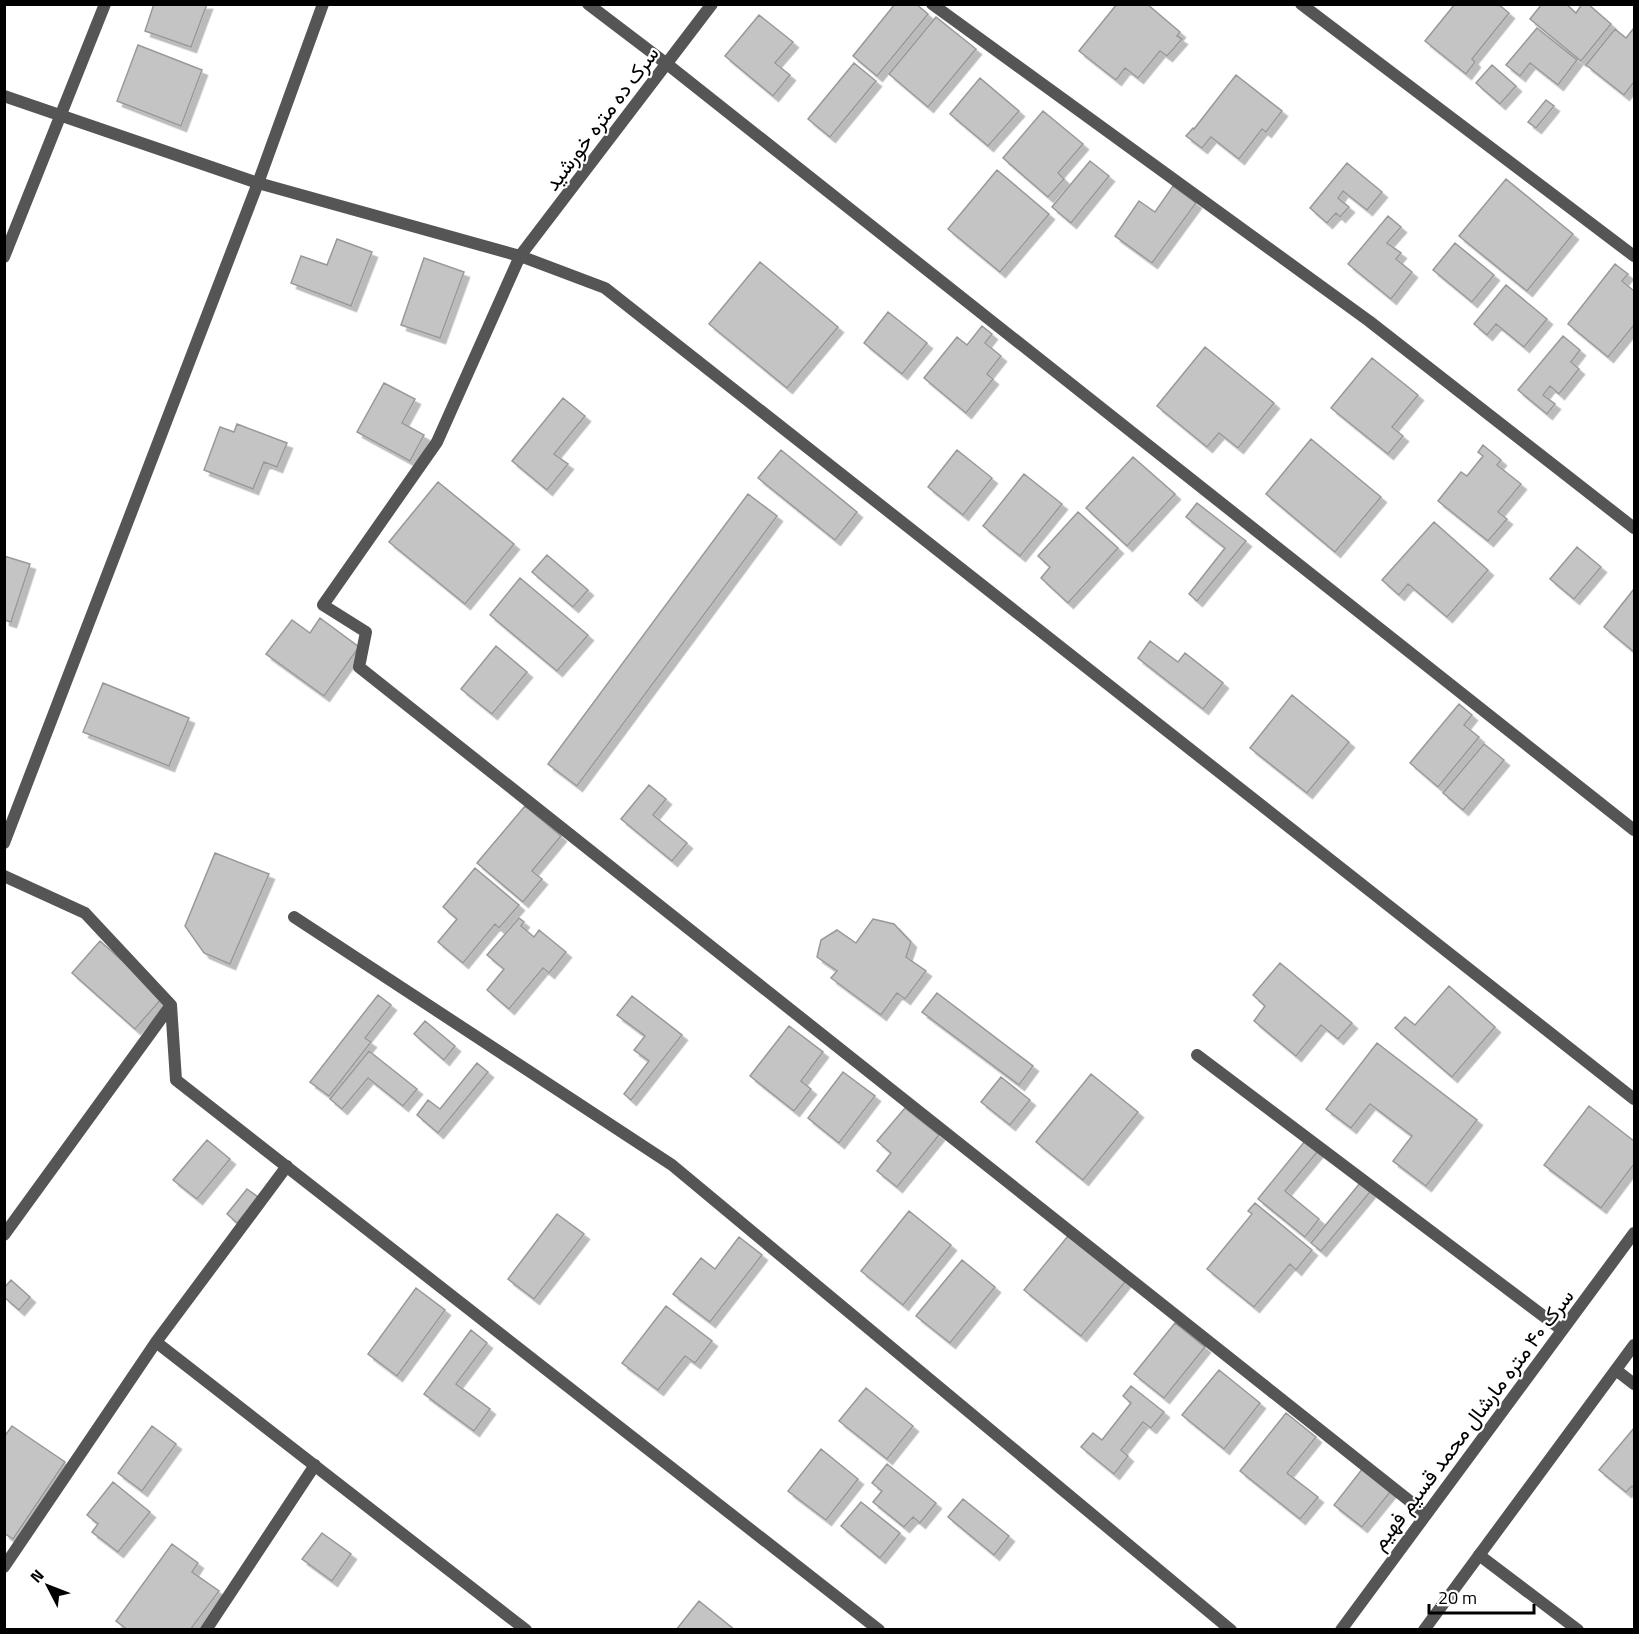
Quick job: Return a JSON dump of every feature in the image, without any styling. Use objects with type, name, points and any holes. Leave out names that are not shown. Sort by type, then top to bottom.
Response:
[{"type":"street","points":[[4,258],[105,4]]},
{"type":"street","points":[[4,843],[258,183],[323,4]]},
{"type":"street","points":[[588,4],[667,64],[1635,830]]},
{"type":"street","name":"سرک ده متره خورشید","points":[[712,4],[520,256],[437,442],[322,606],[366,632],[359,667],[1426,1514]]},
{"type":"street","points":[[932,4],[1369,321],[1635,528]]},
{"type":"street","points":[[1301,4],[1635,256]]},
{"type":"street","points":[[4,96],[258,183],[520,256],[605,288],[1635,1099]]},
{"type":"street","points":[[4,876],[85,913],[171,1005],[176,1080],[879,1629]]},
{"type":"street","points":[[294,917],[672,1165],[1231,1629]]},
{"type":"street","points":[[4,1234],[171,1005]]},
{"type":"street","points":[[1197,1055],[1562,1330]]},
{"type":"street","points":[[4,1567],[156,1341],[287,1166]]},
{"type":"street","name":"سرک ۴۰ متره مارشال محمد قسیم فهیم","points":[[1341,1629],[1635,1233]]},
{"type":"street","points":[[156,1341],[526,1629]]},
{"type":"street","points":[[1424,1629],[1635,1345]]},
{"type":"street","points":[[1616,1370],[1635,1384]]},
{"type":"street","points":[[206,1629],[315,1465]]},
{"type":"street","points":[[1479,1555],[1578,1629]]},
{"type":"building","points":[[154,4],[207,4],[191,47],[145,31]]},
{"type":"building","points":[[895,4],[916,4],[928,14],[877,76],[853,56]]},
{"type":"building","points":[[1117,4],[1147,4],[1180,32],[1177,36],[1182,39],[1167,56],[1160,51],[1138,78],[1125,68],[1116,80],[1079,51]]},
{"type":"building","points":[[1455,4],[1498,4],[1509,13],[1472,59],[1475,62],[1466,74],[1425,41]]},
{"type":"building","points":[[1542,4],[1566,4],[1576,13],[1582,4],[1588,4],[1611,24],[1581,61],[1530,19]]},
{"type":"building","points":[[759,15],[793,42],[775,63],[790,75],[773,96],[725,56]]},
{"type":"building","points":[[936,17],[976,49],[928,107],[889,74]]},
{"type":"building","points":[[1537,28],[1577,60],[1558,85],[1530,63],[1520,76],[1506,65]]},
{"type":"building","points":[[1634,28],[1634,82],[1624,95],[1586,65],[1615,29],[1626,38]]},
{"type":"building","points":[[138,45],[202,70],[181,126],[117,101]]},
{"type":"building","points":[[854,63],[876,81],[830,137],[808,119]]},
{"type":"building","points":[[1492,65],[1516,86],[1500,104],[1476,83]]},
{"type":"building","points":[[1236,75],[1282,111],[1266,132],[1262,129],[1239,159],[1211,137],[1202,148],[1186,136]]},
{"type":"building","points":[[980,78],[1019,111],[988,146],[950,114]]},
{"type":"building","points":[[1546,100],[1554,106],[1536,128],[1528,122]]},
{"type":"building","points":[[1043,111],[1083,144],[1058,173],[1064,179],[1048,197],[1003,158]]},
{"type":"building","points":[[1090,161],[1109,176],[1071,223],[1052,207]]},
{"type":"building","points":[[1347,163],[1382,192],[1367,210],[1343,191],[1338,198],[1349,207],[1340,217],[1336,213],[1327,223],[1310,208]]},
{"type":"building","points":[[997,170],[1049,214],[1000,272],[948,229]]},
{"type":"building","points":[[1506,179],[1573,234],[1527,291],[1459,236]]},
{"type":"building","points":[[1173,186],[1196,203],[1152,263],[1115,236],[1139,201],[1155,212]]},
{"type":"building","points":[[1388,216],[1401,227],[1387,243],[1401,253],[1396,259],[1412,272],[1391,299],[1348,264]]},
{"type":"building","points":[[337,239],[372,252],[351,306],[291,283],[301,256],[327,265]]},
{"type":"building","points":[[1455,243],[1494,275],[1472,302],[1433,270]]},
{"type":"building","points":[[424,258],[464,272],[440,338],[401,325]]},
{"type":"building","points":[[760,262],[838,327],[787,388],[709,324]]},
{"type":"building","points":[[1615,264],[1628,274],[1622,281],[1634,291],[1634,325],[1608,357],[1568,324]]},
{"type":"building","points":[[1506,285],[1547,319],[1524,347],[1496,324],[1487,335],[1474,324]]},
{"type":"building","points":[[888,312],[927,343],[902,374],[864,343]]},
{"type":"building","points":[[982,326],[992,334],[985,343],[1001,356],[987,374],[993,379],[966,413],[924,378],[957,337],[967,345]]},
{"type":"building","points":[[1563,336],[1580,350],[1571,362],[1579,369],[1559,394],[1550,386],[1543,395],[1555,404],[1547,414],[1518,390]]},
{"type":"building","points":[[1205,347],[1274,403],[1238,448],[1219,433],[1207,447],[1157,406]]},
{"type":"building","points":[[1372,358],[1418,395],[1392,427],[1403,436],[1388,454],[1331,408]]},
{"type":"building","points":[[384,383],[415,399],[402,423],[424,435],[410,461],[357,432]]},
{"type":"building","points":[[563,398],[585,416],[554,454],[568,464],[547,490],[512,461]]},
{"type":"building","points":[[237,424],[287,443],[277,467],[264,462],[253,489],[204,470],[220,427],[234,432]]},
{"type":"building","points":[[1311,439],[1381,497],[1335,552],[1266,494]]},
{"type":"building","points":[[1483,445],[1501,460],[1497,465],[1521,484],[1498,512],[1507,519],[1488,541],[1438,501],[1461,472],[1467,476],[1483,456],[1478,452]]},
{"type":"building","points":[[781,450],[857,512],[835,540],[758,478]]},
{"type":"building","points":[[957,450],[992,478],[963,515],[928,487]]},
{"type":"building","points":[[1133,457],[1175,494],[1127,546],[1086,508]]},
{"type":"building","points":[[1024,474],[1062,504],[1020,556],[983,526]]},
{"type":"building","points":[[438,482],[514,544],[465,604],[389,542]]},
{"type":"building","points":[[748,494],[777,516],[577,786],[548,764]]},
{"type":"building","points":[[1197,503],[1246,541],[1197,601],[1189,594],[1225,548],[1186,517]]},
{"type":"building","points":[[1078,512],[1118,548],[1068,603],[1041,578],[1050,567],[1038,556]]},
{"type":"building","points":[[1434,522],[1488,570],[1447,617],[1408,584],[1399,595],[1382,580]]},
{"type":"building","points":[[1577,547],[1601,567],[1574,599],[1550,579]]},
{"type":"building","points":[[547,555],[588,590],[573,607],[532,572]]},
{"type":"building","points":[[4,556],[30,564],[11,622],[4,620]]},
{"type":"building","points":[[520,578],[588,635],[557,671],[490,615]]},
{"type":"building","points":[[1634,589],[1634,652],[1604,627]]},
{"type":"building","points":[[320,618],[359,647],[324,696],[266,654],[292,620],[310,633]]},
{"type":"building","points":[[1150,641],[1178,662],[1185,653],[1223,683],[1203,709],[1138,658]]},
{"type":"building","points":[[496,646],[527,672],[492,714],[461,689]]},
{"type":"building","points":[[103,683],[189,718],[169,766],[83,732]]},
{"type":"building","points":[[1292,695],[1349,742],[1307,793],[1250,748]]},
{"type":"building","points":[[1459,704],[1472,715],[1464,725],[1479,737],[1438,787],[1410,763]]},
{"type":"building","points":[[1484,744],[1504,760],[1463,810],[1443,793]]},
{"type":"building","points":[[649,785],[666,799],[653,815],[687,843],[672,861],[621,819]]},
{"type":"building","points":[[525,806],[561,836],[532,871],[542,879],[523,902],[477,863]]},
{"type":"building","points":[[215,853],[269,874],[230,964],[204,953],[185,926]]},
{"type":"building","points":[[475,868],[519,905],[499,928],[495,924],[463,963],[438,942],[457,919],[443,907]]},
{"type":"building","points":[[519,918],[524,922],[521,926],[534,937],[539,930],[566,952],[549,973],[543,968],[509,1009],[487,990],[504,969],[487,955]]},
{"type":"building","points":[[873,919],[894,924],[911,942],[906,957],[926,971],[905,999],[897,993],[881,1015],[831,978],[837,971],[817,957],[821,940],[837,930],[856,943]]},
{"type":"building","points":[[100,941],[163,997],[135,1029],[72,973]]},
{"type":"building","points":[[1280,963],[1352,1023],[1338,1039],[1321,1025],[1296,1056],[1254,1021],[1265,1006],[1253,995]]},
{"type":"building","points":[[1449,986],[1495,1027],[1452,1077],[1395,1028],[1405,1017],[1415,1025]]},
{"type":"building","points":[[937,993],[1033,1066],[1019,1085],[922,1012]]},
{"type":"building","points":[[378,995],[391,1005],[365,1038],[371,1042],[329,1096],[310,1082]]},
{"type":"building","points":[[632,996],[682,1035],[631,1100],[624,1094],[649,1061],[634,1050],[645,1036],[617,1015]]},
{"type":"building","points":[[425,1021],[455,1046],[444,1060],[414,1034]]},
{"type":"building","points":[[789,1026],[823,1052],[801,1081],[811,1089],[794,1111],[750,1076]]},
{"type":"building","points":[[1377,1043],[1477,1120],[1426,1186],[1393,1161],[1412,1136],[1370,1104],[1351,1128],[1326,1109]]},
{"type":"building","points":[[369,1051],[417,1089],[403,1106],[368,1078],[342,1109],[330,1099]]},
{"type":"building","points":[[477,1063],[488,1072],[438,1133],[417,1115],[428,1100],[440,1109]]},
{"type":"building","points":[[843,1072],[875,1096],[839,1143],[808,1118]]},
{"type":"building","points":[[1091,1074],[1138,1112],[1083,1180],[1036,1142]]},
{"type":"building","points":[[1001,1077],[1030,1100],[1010,1125],[981,1102]]},
{"type":"building","points":[[1589,1106],[1634,1141],[1634,1164],[1601,1208],[1544,1165]]},
{"type":"building","points":[[905,1108],[939,1135],[897,1187],[877,1171],[891,1153],[877,1141]]},
{"type":"building","points":[[207,1140],[230,1159],[197,1199],[173,1180]]},
{"type":"building","points":[[1305,1141],[1318,1151],[1285,1191],[1319,1219],[1305,1237],[1258,1199]]},
{"type":"building","points":[[1360,1183],[1370,1192],[1321,1251],[1311,1243]]},
{"type":"building","points":[[247,1189],[258,1197],[237,1223],[227,1214]]},
{"type":"building","points":[[1255,1203],[1312,1250],[1296,1270],[1290,1264],[1254,1307],[1207,1269],[1252,1214],[1248,1211]]},
{"type":"building","points":[[909,1211],[951,1245],[903,1305],[861,1271]]},
{"type":"building","points":[[557,1214],[584,1234],[534,1299],[508,1279]]},
{"type":"building","points":[[1068,1236],[1125,1282],[1081,1336],[1024,1290]]},
{"type":"building","points":[[739,1237],[762,1255],[710,1322],[673,1294],[701,1258],[715,1269]]},
{"type":"building","points":[[962,1260],[995,1287],[950,1343],[916,1316]]},
{"type":"building","points":[[11,1280],[30,1297],[19,1310],[4,1297],[4,1288]]},
{"type":"building","points":[[416,1288],[445,1310],[397,1376],[368,1354]]},
{"type":"building","points":[[666,1306],[712,1341],[695,1363],[685,1356],[658,1390],[622,1363]]},
{"type":"building","points":[[1175,1323],[1205,1347],[1164,1398],[1134,1374]]},
{"type":"building","points":[[471,1330],[487,1343],[456,1384],[490,1409],[474,1431],[424,1394]]},
{"type":"building","points":[[1219,1370],[1260,1403],[1224,1449],[1182,1415]]},
{"type":"building","points":[[1131,1386],[1164,1412],[1151,1428],[1143,1422],[1121,1450],[1128,1456],[1114,1474],[1081,1447],[1093,1433],[1102,1440],[1131,1403],[1123,1396]]},
{"type":"building","points":[[866,1388],[913,1426],[887,1459],[839,1421]]},
{"type":"building","points":[[1286,1413],[1316,1437],[1287,1473],[1318,1497],[1300,1519],[1240,1471]]},
{"type":"building","points":[[12,1426],[65,1462],[13,1539],[4,1533],[4,1437]]},
{"type":"building","points":[[152,1426],[176,1444],[142,1491],[118,1473]]},
{"type":"building","points":[[1634,1428],[1634,1488],[1632,1486],[1626,1492],[1599,1470]]},
{"type":"building","points":[[821,1449],[858,1479],[826,1520],[788,1491]]},
{"type":"building","points":[[887,1464],[936,1503],[920,1523],[913,1517],[904,1527],[873,1502],[882,1491],[872,1483]]},
{"type":"building","points":[[1363,1468],[1391,1491],[1362,1527],[1334,1505]]},
{"type":"building","points":[[113,1482],[150,1512],[118,1552],[92,1532],[98,1524],[87,1515]]},
{"type":"building","points":[[963,1499],[1009,1536],[994,1555],[948,1517]]},
{"type":"building","points":[[861,1502],[900,1533],[880,1558],[841,1526]]},
{"type":"building","points":[[322,1533],[351,1554],[332,1581],[302,1559]]},
{"type":"building","points":[[172,1544],[198,1563],[192,1572],[219,1591],[190,1630],[128,1630],[116,1621]]},
{"type":"building","points":[[699,1601],[735,1630],[676,1630]]}]
